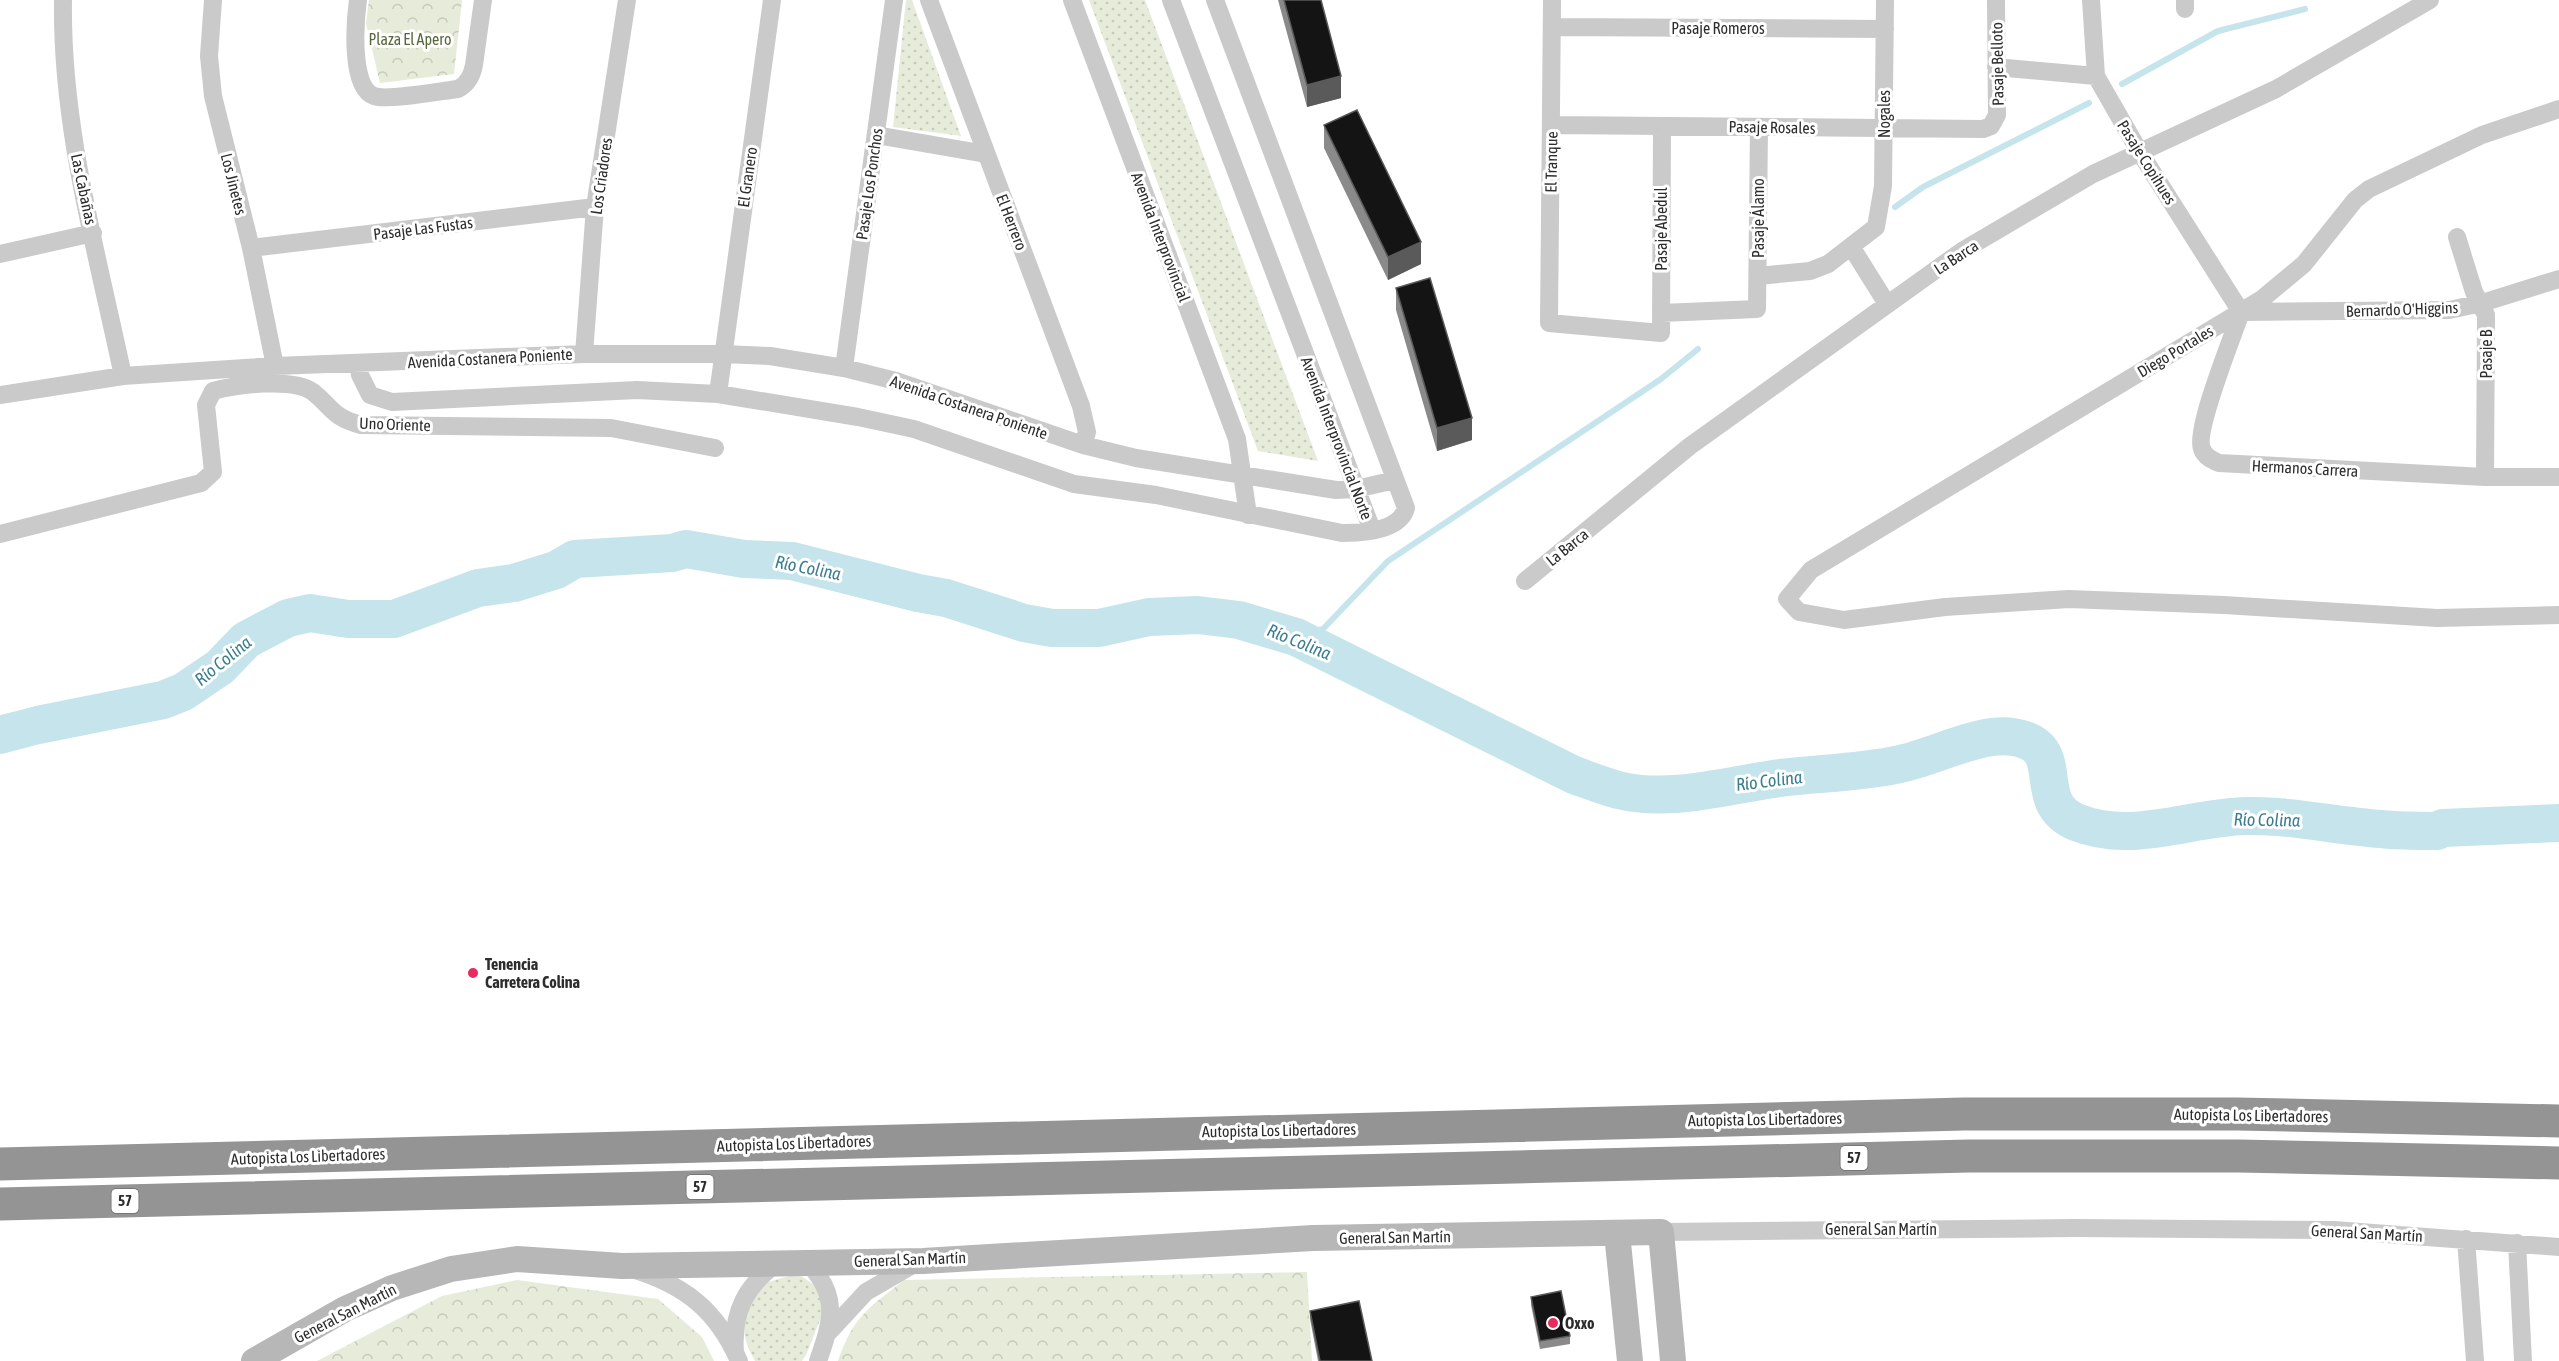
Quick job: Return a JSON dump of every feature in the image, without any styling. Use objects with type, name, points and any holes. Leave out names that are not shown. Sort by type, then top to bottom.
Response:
[{"type":"highway","name":"Autopista Los Libertadores","points":[[0,1164],[1964,1114],[2237,1114],[2559,1121]]},
{"type":"highway","name":"57","points":[[0,1204],[1969,1156],[2228,1156],[2559,1163]]},
{"type":"street","name":"Las Cabañas","points":[[63,0],[62,40],[74,144],[123,376]]},
{"type":"street","name":"Los Jinetes","points":[[213,0],[209,56],[213,96],[250,249],[275,366]]},
{"type":"street","points":[[358,0],[359,80],[363,90],[377,98],[458,89],[464,86],[472,74],[474,65],[483,0]]},
{"type":"street","name":"Los Criadores","points":[[584,354],[595,207],[627,0]]},
{"type":"street","name":"El Granero","points":[[718,394],[772,0]]},
{"type":"street","name":"Pasaje Los Ponchos","points":[[844,368],[894,0]]},
{"type":"street","name":"El Herrero","points":[[928,0],[1081,406],[1087,432],[1083,445]]},
{"type":"street","name":"Avenida Interprovincial","points":[[1072,0],[1237,439],[1248,514]]},
{"type":"street","name":"Avenida Interprovincial Norte","points":[[1171,0],[1372,530],[1397,523],[1404,516],[1406,508],[1215,0]]},
{"type":"street","name":"El Tranque","points":[[1552,0],[1550,323],[1661,333]]},
{"type":"street","name":"Nogales","points":[[1852,248],[1876,227],[1883,186],[1885,0]]},
{"type":"street","name":"Pasaje Belloto","points":[[1991,126],[1997,115],[1996,0]]},
{"type":"street","name":"Pasaje Copihues","points":[[2091,0],[2096,76],[2139,151],[2241,312]]},
{"type":"street","name":"La Barca","points":[[1525,581],[1690,446],[1962,251],[2093,174],[2276,89],[2430,0]]},
{"type":"street","name":"Pasaje Romeros","points":[[1552,27],[1885,29]]},
{"type":"street","points":[[1996,67],[2096,76]]},
{"type":"street","name":"Diego Portales","points":[[2559,109],[2482,135],[2369,189],[2355,200],[2290,279],[2241,312],[1810,570],[1786,599],[1799,612],[1844,620],[1945,607],[2069,599],[2224,605],[2437,618],[2559,615]]},
{"type":"street","name":"Pasaje Rosales","points":[[1551,124],[1983,129],[1991,126]]},
{"type":"street","name":"Pasaje Abedul","points":[[1661,333],[1662,126]]},
{"type":"street","name":"Pasaje Álamo","points":[[1661,313],[1757,309],[1759,127]]},
{"type":"street","points":[[876,135],[986,154]]},
{"type":"street","name":"Pasaje Las Fustas","points":[[250,249],[595,207]]},
{"type":"street","points":[[0,254],[93,233]]},
{"type":"street","name":"Pasaje B","points":[[2457,237],[2474,291],[2486,315],[2485,477]]},
{"type":"street","points":[[1758,276],[1810,271],[1828,264],[1852,248],[1887,304]]},
{"type":"street","name":"Bernardo O'Higgins","points":[[2241,312],[2449,310],[2482,303],[2559,279]]},
{"type":"street","name":"Hermanos Carrera","points":[[2241,312],[2201,429],[2202,450],[2208,459],[2219,464],[2485,477],[2559,477]]},
{"type":"street","name":"Avenida Costanera Poniente","points":[[0,395],[123,376],[275,366],[584,354],[770,356],[844,368],[925,389],[1083,445],[1163,464],[1336,490],[1356,489],[1395,480]]},
{"type":"street","points":[[358,364],[360,375],[370,395],[392,402],[637,390],[718,394],[858,417],[914,429],[1074,484],[1156,495],[1342,533],[1372,530]]},
{"type":"street","name":"Uno Oriente","points":[[0,534],[201,483],[213,472],[206,405],[213,391],[234,386],[295,385],[312,392],[341,420],[362,425],[611,428],[715,448]]},
{"type":"street","name":"General San Martín","points":[[254,1361],[368,1298],[451,1269],[517,1259],[622,1266],[922,1261],[1302,1238],[1661,1232],[2162,1229],[2334,1230],[2559,1247]]},
{"type":"street","points":[[1661,1232],[1673,1361]]},
{"type":"street","points":[[1617,1233],[1630,1361]]},
{"type":"street","points":[[2466,1239],[2475,1361]]},
{"type":"street","points":[[2517,1243],[2523,1361]]},
{"type":"street","points":[[829,1332],[866,1292],[922,1261]]},
{"type":"street","points":[[737,1357],[736,1318],[741,1300],[757,1278],[778,1262]]},
{"type":"street","points":[[807,1262],[820,1278],[829,1296],[829,1332],[818,1361]]},
{"type":"street","points":[[622,1266],[676,1286],[695,1299],[713,1317],[737,1357]]},
{"type":"green space","name":"Plaza El Apero","points":[[369,0],[462,0],[454,74],[380,83],[366,23]]},
{"type":"green space","points":[[906,0],[912,0],[961,136],[893,127]]},
{"type":"green space","points":[[1089,0],[1145,0],[1318,461],[1258,451]]},
{"type":"green space","points":[[1307,1272],[1312,1361],[838,1361],[856,1323],[872,1306],[904,1280]]},
{"type":"green space","points":[[792,1275],[801,1276],[816,1286],[824,1310],[806,1355],[802,1361],[755,1361],[745,1338],[745,1320],[748,1312],[765,1283]]},
{"type":"green space","points":[[517,1280],[658,1299],[702,1337],[714,1361],[317,1361],[442,1296]]},
{"type":"building","points":[[1284,0],[1321,0],[1341,76],[1307,85]]},
{"type":"building","points":[[1357,110],[1421,242],[1388,257],[1324,125]]},
{"type":"building","points":[[1430,278],[1472,418],[1437,428],[1396,288]]},
{"type":"building","points":[[1561,1291],[1570,1336],[1540,1341],[1531,1297]]},
{"type":"building","points":[[1359,1301],[1372,1361],[1320,1361],[1310,1311]]},
{"type":"waterway","points":[[2122,84],[2218,31],[2305,9]]},
{"type":"waterway","points":[[1895,207],[1923,187],[2089,103]]},
{"type":"waterway","points":[[1296,637],[1323,629],[1388,561],[1661,379],[1698,349]]},
{"type":"waterway","name":"Río Colina","points":[[0,735],[163,700],[183,692],[220,667],[246,640],[288,618],[310,613],[348,619],[394,619],[478,588],[514,583],[556,570],[575,559],[672,553],[686,549],[744,559],[792,561],[946,598],[1024,623],[1052,628],[1099,628],[1149,617],[1198,615],[1239,620],[1296,637],[1574,775],[1618,790],[1638,794],[1699,792],[1780,778],[1885,767],[2000,736],[2031,742],[2041,751],[2046,762],[2054,801],[2062,813],[2076,822],[2097,828],[2118,831],[2140,830],[2246,816],[2280,817],[2364,828],[2409,831],[2559,823]]},
{"type":"place","name":"Tenencia Carretera Colina","points":[[473,973]]},
{"type":"place","name":"Oxxo","points":[[1553,1323]]}]
